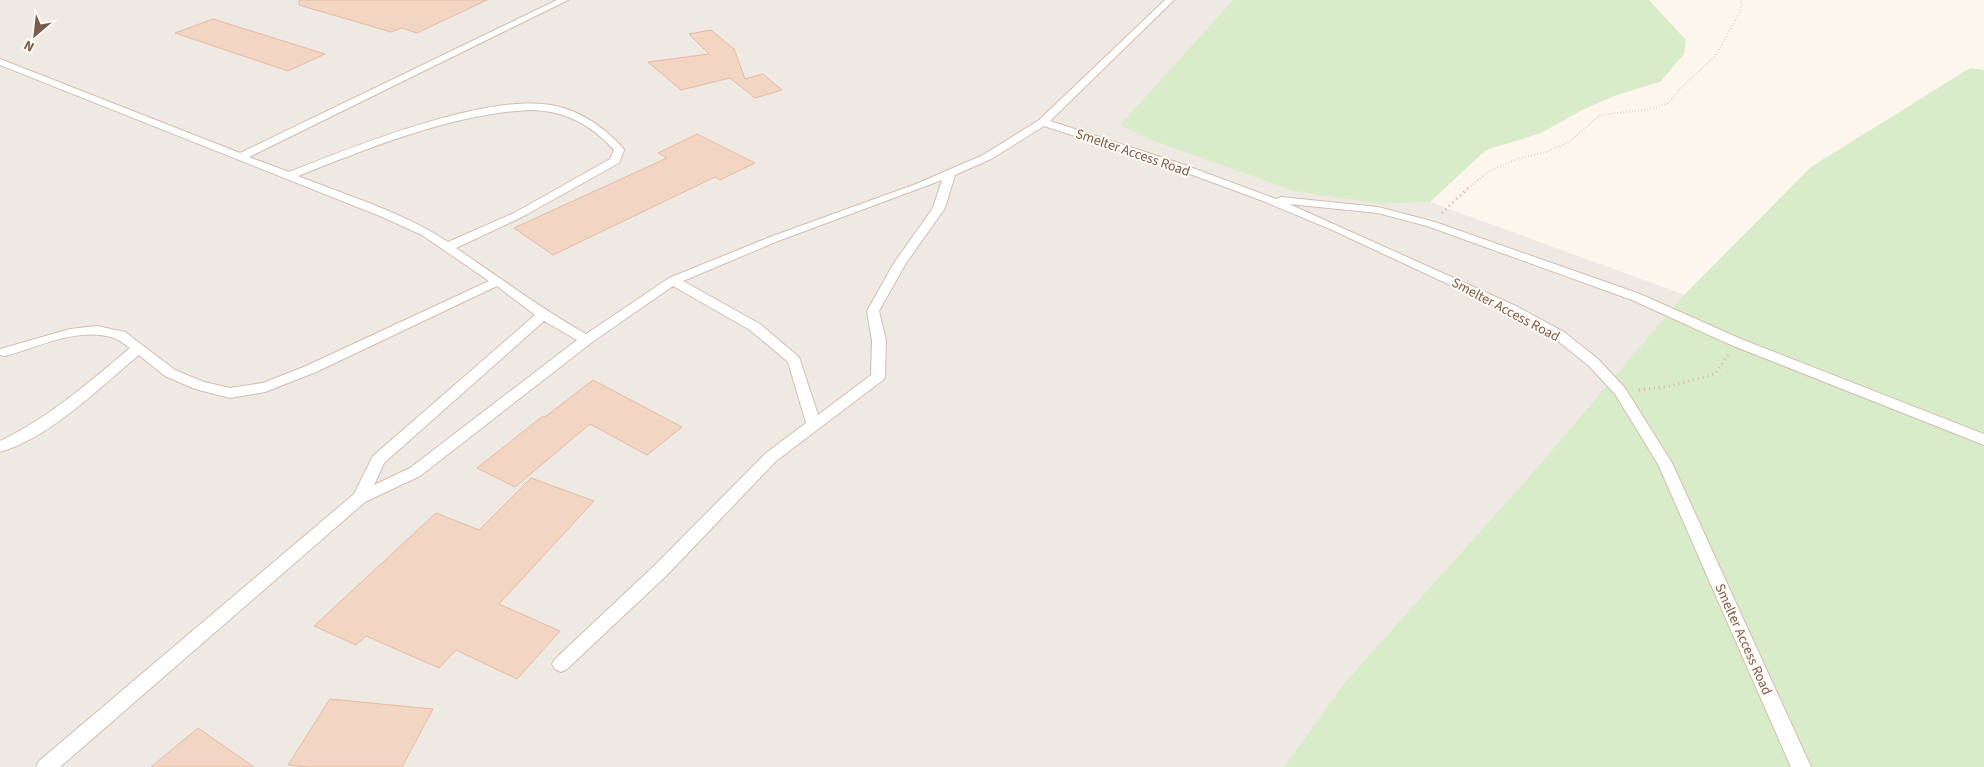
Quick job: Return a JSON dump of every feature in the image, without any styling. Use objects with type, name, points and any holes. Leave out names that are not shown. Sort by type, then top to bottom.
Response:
[{"type":"lane","points":[[240,157],[564,0]]},
{"type":"lane","points":[[46,767],[360,498],[415,472],[586,340],[673,281],[774,239],[920,186],[987,157],[1043,122],[1170,0]]},
{"type":"lane","points":[[0,62],[418,229],[498,281],[543,315],[586,340]]},
{"type":"lane","points":[[289,176],[352,151],[448,121],[501,108],[547,106],[577,116],[610,139],[619,150],[615,160],[600,171],[518,215],[448,247]]},
{"type":"lane","name":"Smelter Access Road","points":[[1043,122],[1175,165],[1267,199],[1512,308],[1559,335],[1593,362],[1620,391],[1665,463],[1801,767]]},
{"type":"lane","points":[[561,664],[662,570],[771,457],[878,378],[879,341],[873,311],[900,263],[939,208],[950,173]]},
{"type":"lane","points":[[1267,199],[1344,205],[1378,210],[1431,224],[1636,297],[1736,342],[1984,440]]},
{"type":"lane","points":[[6,352],[70,333],[97,330],[120,335],[170,373],[200,386],[230,393],[264,387],[311,369],[498,281]]},
{"type":"lane","points":[[673,281],[755,327],[794,360],[814,424]]},
{"type":"lane","points":[[360,498],[378,460],[543,315]]},
{"type":"lane","points":[[0,448],[28,434],[66,408],[139,348]]},
{"type":"path","points":[[1431,224],[1467,189],[1489,171],[1569,142],[1600,115],[1651,109],[1669,103],[1678,89],[1714,58],[1722,46],[1726,34],[1740,14],[1742,2],[1739,0]]},
{"type":"path","points":[[1620,391],[1670,386],[1715,374],[1736,342]]},
{"type":"shaded area","points":[[0,0],[1233,0],[1121,125],[1156,142],[1294,191],[1380,204],[1430,202],[1685,295],[1536,469],[1346,681],[1284,767],[0,767]]},
{"type":"green space","points":[[1233,0],[1649,0],[1686,40],[1684,54],[1660,82],[1617,95],[1582,110],[1541,133],[1486,150],[1430,202],[1380,204],[1294,191],[1156,142],[1120,125]]},
{"type":"green space","points":[[1970,68],[1984,70],[1984,767],[1284,767],[1346,681],[1536,469],[1684,295],[1811,167]]},
{"type":"building","points":[[299,0],[487,0],[417,33],[402,28],[391,32],[299,5]]},
{"type":"building","points":[[213,19],[325,54],[288,71],[175,33]]},
{"type":"building","points":[[711,30],[734,49],[745,79],[763,74],[782,90],[755,98],[730,78],[681,90],[648,62],[709,54],[689,34]]},
{"type":"building","points":[[697,134],[755,163],[720,180],[715,177],[553,255],[514,228],[667,158],[658,153]]},
{"type":"building","points":[[593,380],[682,427],[647,455],[590,424],[515,487],[477,468],[543,416],[545,417]]},
{"type":"building","points":[[531,478],[594,501],[499,604],[560,631],[517,679],[456,650],[439,668],[366,636],[356,645],[314,626],[436,513],[479,530]]},
{"type":"building","points":[[330,699],[433,709],[402,767],[307,767],[288,765]]},
{"type":"building","points":[[198,728],[254,767],[151,767]]}]
